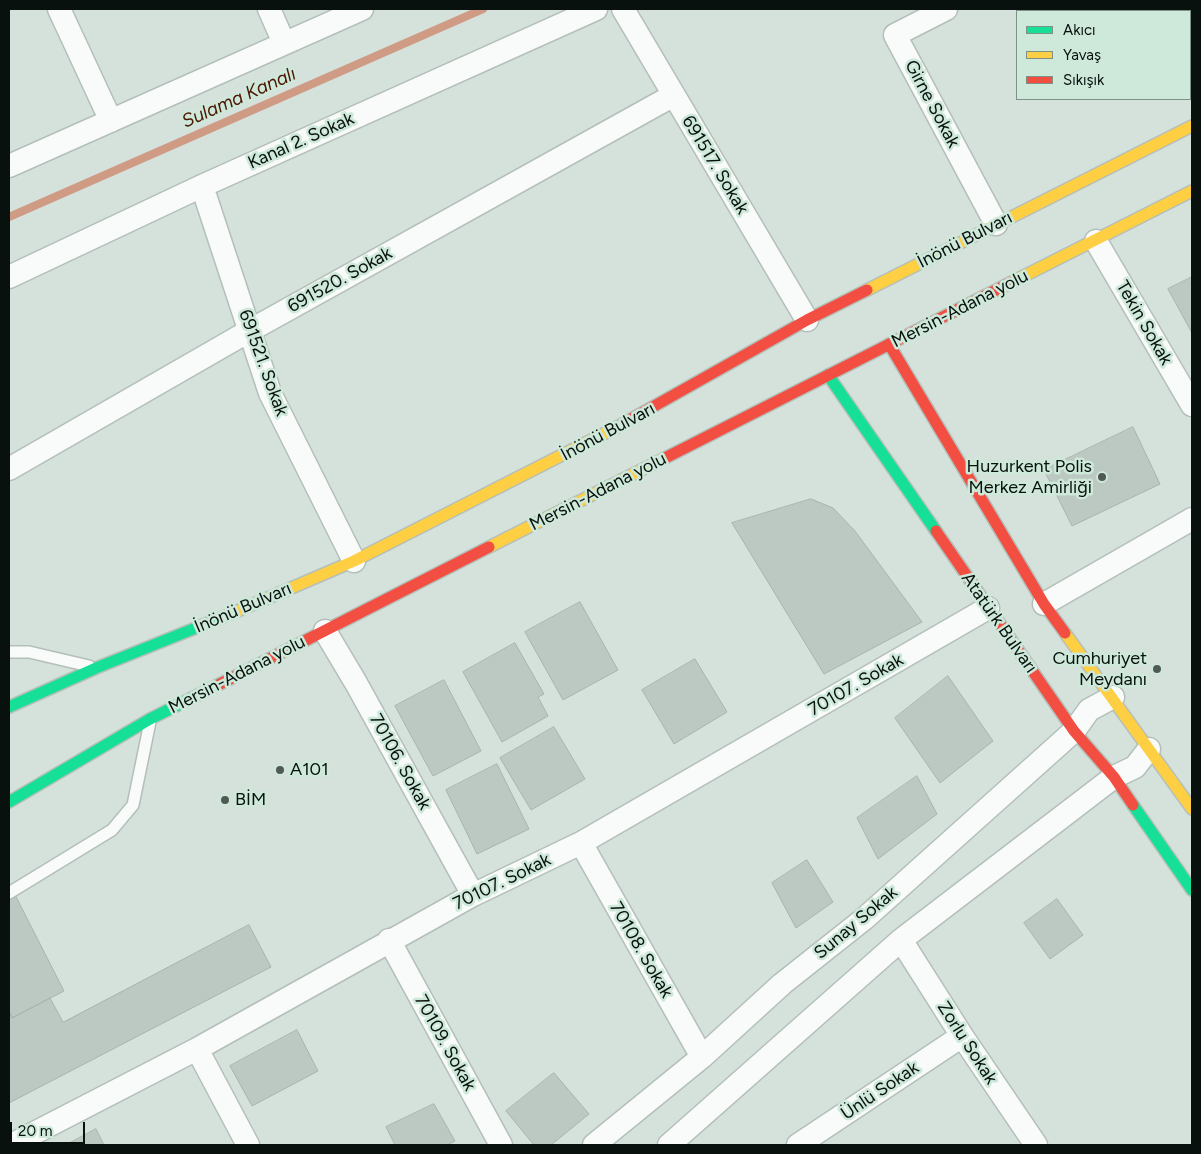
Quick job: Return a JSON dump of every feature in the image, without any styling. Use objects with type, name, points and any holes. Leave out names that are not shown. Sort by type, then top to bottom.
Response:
[{"type":"main road","name":"İnönü Bulvarı","points":[[9,707],[96,668],[220,619],[354,561],[596,439],[808,320],[1192,126]]},
{"type":"main road","name":"Mersin-Adana yolu","points":[[9,802],[150,719],[1192,191]]},
{"type":"main road","points":[[889,344],[1044,604],[1113,697],[1192,809]]},
{"type":"main road","name":"Atatürk Bulvarı","points":[[828,375],[1074,731],[1114,777],[1192,890]]},
{"type":"street","points":[[59,9],[111,121]]},
{"type":"street","points":[[269,9],[284,43]]},
{"type":"street","points":[[9,166],[362,9]]},
{"type":"street","name":"Kanal 2. Sokak","points":[[9,277],[202,186],[596,9]]},
{"type":"street","name":"691517. Sokak","points":[[623,9],[808,320]]},
{"type":"street","name":"Girne Sokak","points":[[946,9],[895,35],[996,224]]},
{"type":"street","name":"691520. Sokak","points":[[9,469],[249,331],[674,95]]},
{"type":"street","name":"691521. Sokak","points":[[202,186],[270,392],[354,561]]},
{"type":"street","name":"Tekin Sokak","points":[[1096,240],[1192,405]]},
{"type":"street","points":[[1044,604],[1192,519]]},
{"type":"street","name":"70107. Sokak","points":[[10,1145],[197,1048],[473,895],[581,843],[988,608]]},
{"type":"street","name":"70106. Sokak","points":[[325,631],[473,895]]},
{"type":"street","name":"Sunay Sokak","points":[[594,1145],[702,1057],[782,984],[864,919],[1074,731],[1089,710],[1113,697]]},
{"type":"street","points":[[668,1145],[901,940],[1114,777],[1135,767],[1149,749]]},
{"type":"street","name":"70108. Sokak","points":[[581,843],[702,1057]]},
{"type":"street","name":"70109. Sokak","points":[[389,940],[501,1145]]},
{"type":"street","name":"Zorlu Sokak","points":[[901,940],[962,1036],[1036,1145]]},
{"type":"street","name":"Ünlü Sokak","points":[[798,1145],[962,1036]]},
{"type":"street","points":[[197,1048],[248,1145]]},
{"type":"lane","points":[[9,652],[29,652],[96,668]]},
{"type":"lane","points":[[9,893],[112,830],[133,805],[150,719]]},
{"type":"building","points":[[1192,277],[1192,333],[1168,289]]},
{"type":"building","name":"Huzurkent Polis Merkez Amirliği","points":[[1133,427],[1160,484],[1072,526],[1044,470]]},
{"type":"building","points":[[811,499],[833,508],[855,531],[922,622],[824,674],[732,523]]},
{"type":"building","points":[[580,602],[618,670],[563,700],[525,632]]},
{"type":"building","points":[[515,643],[544,694],[538,697],[548,716],[502,742],[463,672]]},
{"type":"building","points":[[695,659],[727,712],[674,744],[642,690]]},
{"type":"building","points":[[948,676],[993,741],[940,783],[895,718]]},
{"type":"building","points":[[444,680],[481,751],[433,776],[395,706]]},
{"type":"building","points":[[554,727],[585,779],[531,810],[500,758]]},
{"type":"building","points":[[497,764],[529,829],[477,854],[446,790]]},
{"type":"building","points":[[917,776],[937,814],[878,859],[857,818]]},
{"type":"building","points":[[807,860],[833,902],[796,928],[772,883]]},
{"type":"building","points":[[9,883],[64,991],[12,1018],[9,1011]]},
{"type":"building","points":[[1057,899],[1083,935],[1050,959],[1024,923]]},
{"type":"building","points":[[249,925],[271,967],[9,1103],[9,1011],[12,1018],[50,998],[63,1022]]},
{"type":"building","points":[[297,1030],[318,1071],[252,1106],[230,1066]]},
{"type":"building","points":[[554,1073],[589,1114],[551,1145],[534,1145],[506,1111]]},
{"type":"building","points":[[434,1104],[455,1141],[447,1145],[395,1145],[386,1127]]},
{"type":"building","points":[[96,1129],[104,1145],[66,1145]]},
{"type":"waterway","name":"Sulama Kanalı","points":[[9,217],[483,9]]},
{"type":"traffic: fast","points":[[828,375],[936,531]]},
{"type":"traffic: fast","points":[[9,707],[96,668],[233,613]]},
{"type":"traffic: fast","points":[[9,802],[150,719],[220,684]]},
{"type":"traffic: fast","points":[[1133,805],[1192,890]]},
{"type":"traffic: slow","points":[[867,290],[1192,126]]},
{"type":"traffic: slow","points":[[1012,282],[1192,191]]},
{"type":"traffic: slow","points":[[233,613],[354,561],[617,427]]},
{"type":"traffic: slow","points":[[489,547],[665,458]]},
{"type":"traffic: slow","points":[[1065,633],[1192,809]]},
{"type":"traffic: jam","points":[[665,458],[1012,282]]},
{"type":"traffic: jam","points":[[617,427],[807,320],[867,290]]},
{"type":"traffic: jam","points":[[889,344],[1044,604],[1065,633]]},
{"type":"traffic: jam","points":[[936,531],[1074,731],[1114,777],[1133,805]]},
{"type":"traffic: jam","points":[[220,684],[489,547]]},
{"type":"place","name":"Huzurkent Polis Merkez Amirliği","points":[[1102,477]]},
{"type":"place","name":"Cumhuriyet Meydanı","points":[[1157,669]]},
{"type":"place","name":"A101","points":[[280,770]]},
{"type":"place","name":"BİM","points":[[225,800]]}]
